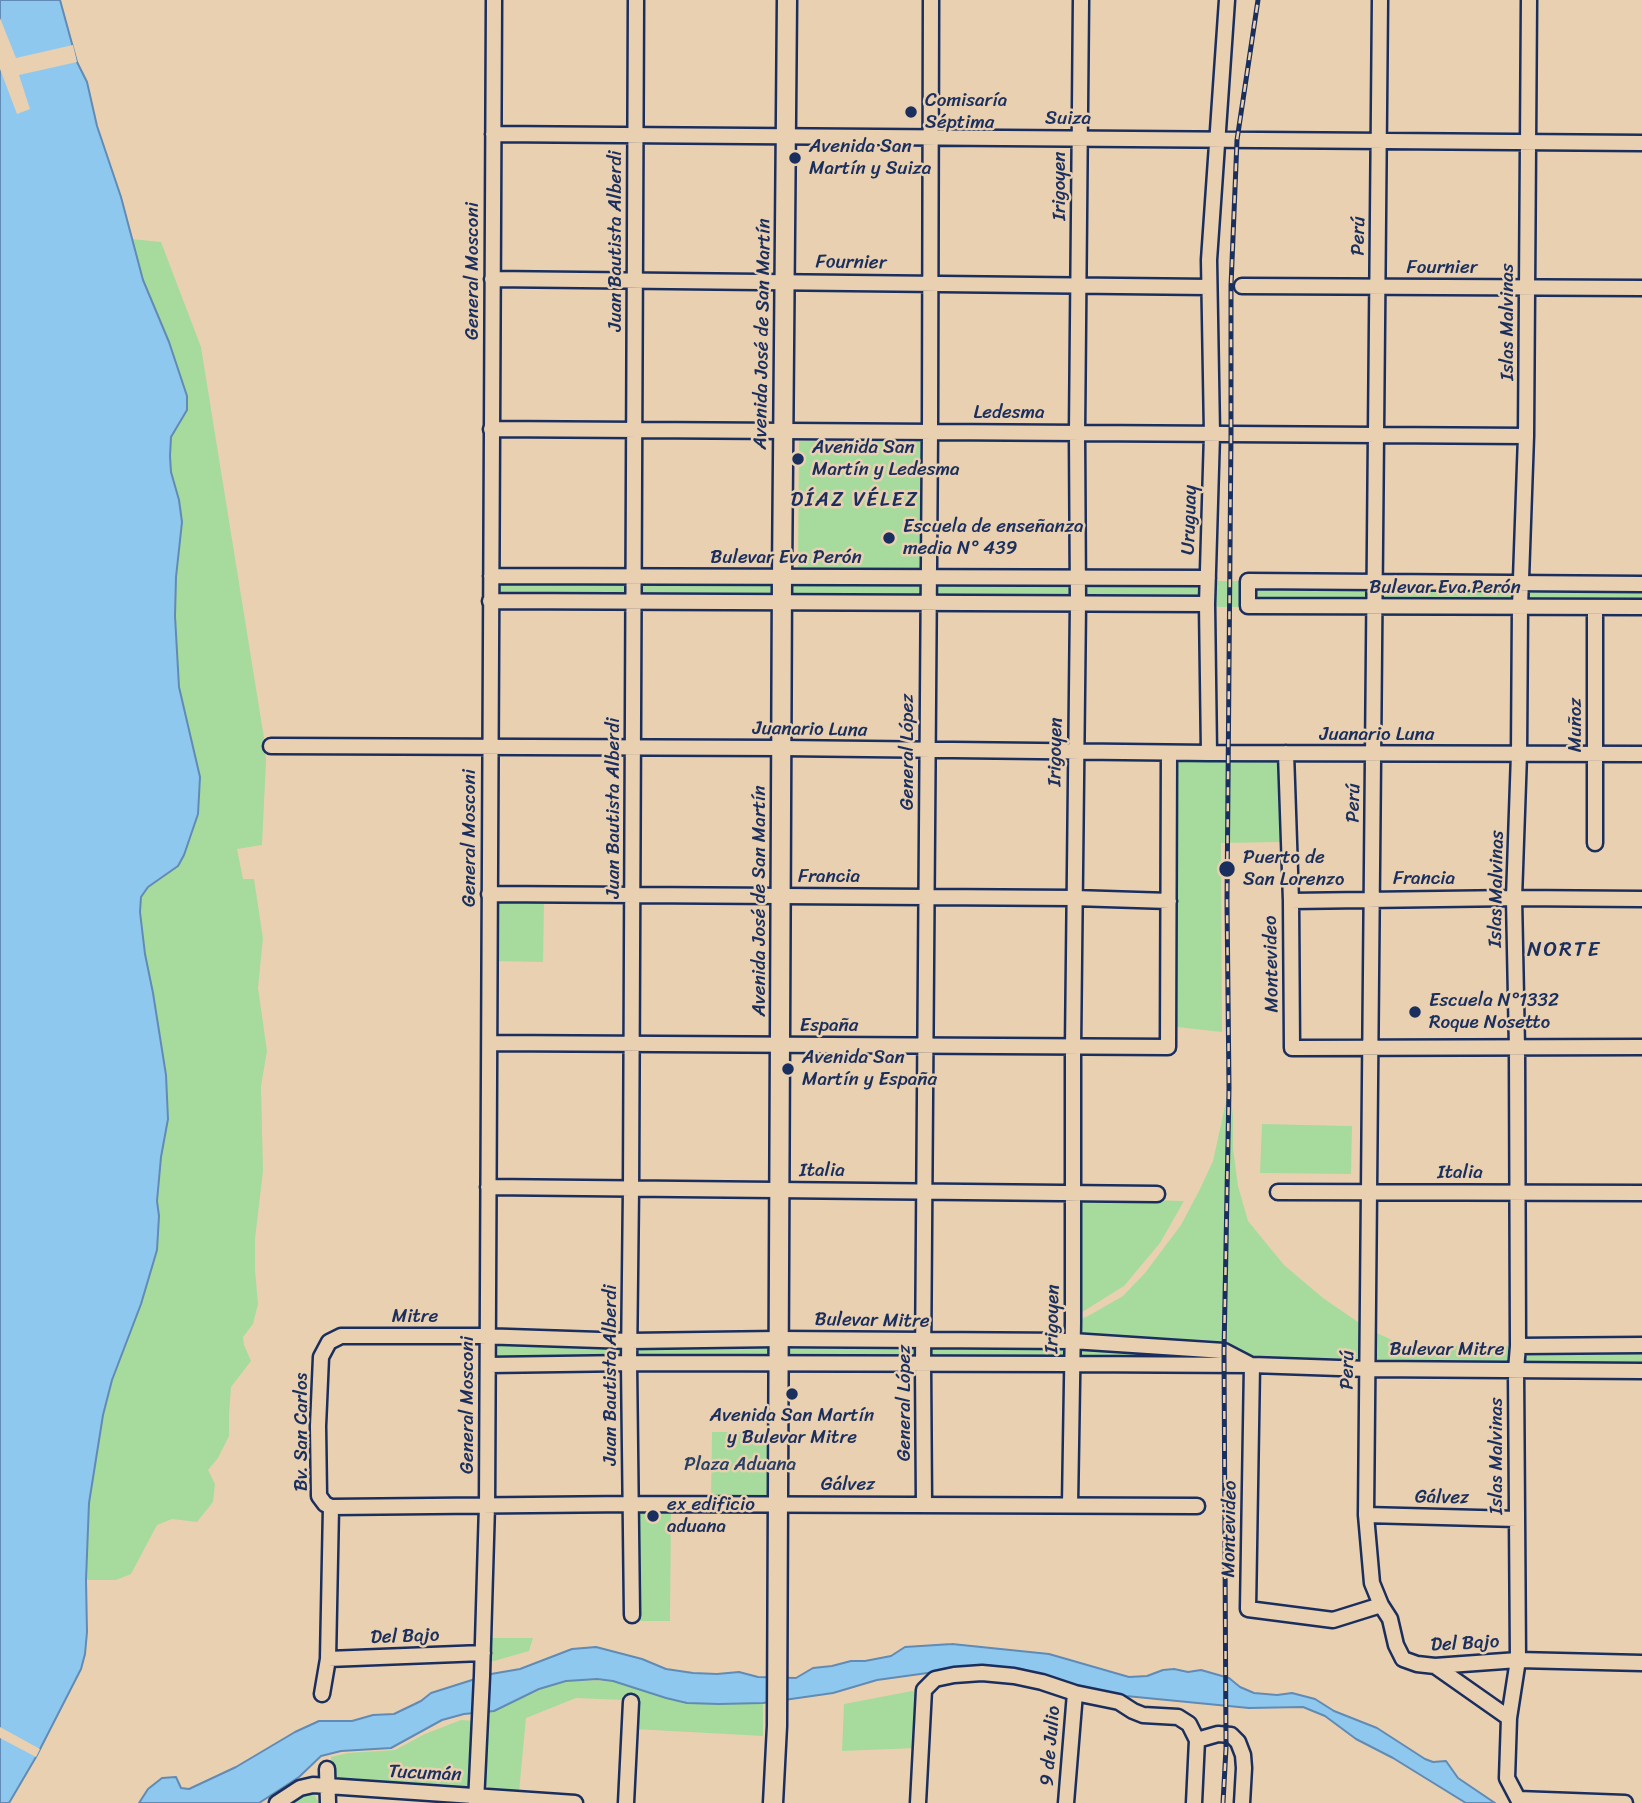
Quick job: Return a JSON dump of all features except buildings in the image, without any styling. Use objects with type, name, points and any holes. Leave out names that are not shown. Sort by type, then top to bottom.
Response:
[{"type":"main road","name":"Avenida José de San Martín","points":[[773,1803],[777,1726],[787,0]]},
{"type":"street","name":"General Mosconi","points":[[476,1800],[487,1505],[494,0]]},
{"type":"street","name":"Juan Bautista Alberdi","points":[[632,1615],[629,1340],[636,0]]},
{"type":"street","name":"General López","points":[[924,1505],[931,0]]},
{"type":"street","name":"Irigoyen","points":[[1070,1505],[1081,0]]},
{"type":"street","points":[[1219,139],[1227,0]]},
{"type":"street","name":"Perú","points":[[1380,0],[1366,1515],[1372,1583],[1381,1605]]},
{"type":"street","name":"Islas Malvinas","points":[[1529,0],[1526,436],[1514,898],[1517,1048],[1518,1660],[1509,1718],[1507,1778],[1518,1799],[1625,1803]]},
{"type":"street","name":"Suiza","points":[[493,134],[1642,143]]},
{"type":"street","name":"Uruguay","points":[[1209,753],[1207,604],[1212,434],[1209,287],[1219,139]]},
{"type":"street","name":"Fournier","points":[[492,279],[1209,287]]},
{"type":"street","name":"Fournier","points":[[1242,286],[1642,288]]},
{"type":"street","name":"Ledesma","points":[[491,429],[1526,436]]},
{"type":"street","name":"Bulevar Eva Perón","points":[[491,576],[1208,578]]},
{"type":"street","name":"Bulevar Eva Perón","points":[[1642,584],[1248,581],[1248,606],[1642,607]]},
{"type":"street","points":[[491,601],[1207,604]]},
{"type":"street","name":"Muñoz","points":[[1595,607],[1595,843]]},
{"type":"street","name":"Juanario Luna","points":[[271,746],[1642,754]]},
{"type":"street","points":[[1170,753],[1170,901]]},
{"type":"street","name":"Montevideo","points":[[1286,753],[1292,1048],[1371,1049]]},
{"type":"street","name":"Francia","points":[[489,894],[1170,901]]},
{"type":"street","name":"Francia","points":[[1291,901],[1642,899]]},
{"type":"street","name":"España","points":[[490,1043],[1168,1048],[1170,901]]},
{"type":"street","points":[[1371,1049],[1642,1048]]},
{"type":"street","name":"Italia","points":[[488,1187],[1157,1194]]},
{"type":"street","name":"Italia","points":[[1279,1192],[1642,1193]]},
{"type":"street","name":"Mitre","points":[[341,1336],[488,1337]]},
{"type":"street","name":"Bv. San Carlos","points":[[322,1694],[328,1659],[331,1507],[319,1496],[321,1357],[328,1342],[341,1336]]},
{"type":"street","name":"Bulevar Mitre","points":[[488,1337],[1072,1341],[1224,1351],[1252,1365]]},
{"type":"street","name":"Bulevar Mitre","points":[[1518,1346],[1642,1345]]},
{"type":"street","name":"Bulevar Mitre","points":[[488,1365],[1071,1364],[1642,1371]]},
{"type":"street","name":"Montevideo","points":[[1252,1365],[1248,1609],[1333,1620],[1381,1605]]},
{"type":"street","name":"Gálvez","points":[[331,1507],[631,1504],[1197,1506]]},
{"type":"street","name":"Gálvez","points":[[1366,1515],[1517,1519]]},
{"type":"street","name":"Del Bajo","points":[[1381,1605],[1391,1619],[1396,1645],[1403,1660],[1417,1664],[1435,1666],[1518,1660],[1642,1663]]},
{"type":"street","name":"Del Bajo","points":[[328,1659],[483,1653]]},
{"type":"street","points":[[1435,1666],[1509,1718]]},
{"type":"street","points":[[918,1803],[924,1690],[935,1679],[982,1673],[1042,1682],[1075,1693],[1119,1702],[1143,1714],[1178,1717],[1189,1724],[1196,1740],[1194,1803]]},
{"type":"street","name":"9 de Julio","points":[[1066,1803],[1075,1693]]},
{"type":"street","points":[[626,1803],[631,1702]]},
{"type":"street","points":[[1196,1740],[1218,1734],[1231,1735],[1238,1742],[1243,1755],[1242,1803]]},
{"type":"street","points":[[327,1769],[328,1803]]},
{"type":"street","name":"Tucumán","points":[[277,1803],[300,1788],[313,1785],[476,1800],[575,1803]]},
{"type":"green space","points":[[132,239],[161,242],[201,347],[264,738],[266,761],[262,845],[237,849],[243,879],[254,879],[263,938],[258,988],[267,1051],[261,1086],[263,1171],[255,1239],[258,1304],[253,1324],[243,1337],[251,1361],[231,1387],[229,1436],[218,1458],[208,1470],[215,1484],[213,1502],[197,1522],[172,1519],[157,1525],[131,1574],[116,1580],[86,1580],[89,1503],[103,1415],[112,1379],[141,1304],[157,1250],[157,1201],[166,1136],[167,1075],[145,954],[141,897],[148,887],[178,866],[184,855],[193,832],[200,777],[179,687],[175,616],[182,522],[171,472],[171,437],[187,396],[169,342],[143,280]]},
{"type":"green space","points":[[799,441],[922,442],[921,569],[798,568]]},
{"type":"green space","points":[[491,576],[1208,578],[1220,581],[1642,584],[1642,607],[1219,607],[1207,604],[491,601]]},
{"type":"green space","points":[[1280,759],[1282,842],[1221,843],[1222,1032],[1177,1027],[1176,760]]},
{"type":"green space","points":[[495,901],[544,901],[543,962],[495,961]]},
{"type":"green space","points":[[1229,1088],[1238,1186],[1248,1221],[1284,1265],[1323,1298],[1368,1329],[1403,1345],[1642,1345],[1642,1371],[488,1365],[488,1337],[1042,1335],[1088,1316],[1123,1296],[1145,1273],[1181,1225],[1213,1161]]},
{"type":"green space","points":[[1262,1124],[1352,1126],[1351,1174],[1260,1173]]},
{"type":"green space","points":[[1078,1198],[1184,1201],[1160,1243],[1124,1286],[1079,1314]]},
{"type":"green space","name":"Plaza Aduana","points":[[712,1432],[769,1432],[768,1498],[711,1498]]},
{"type":"green space","points":[[671,1509],[670,1621],[635,1621],[635,1510]]},
{"type":"green space","points":[[488,1638],[533,1638],[529,1651],[487,1663]]},
{"type":"green space","points":[[578,1680],[613,1681],[691,1703],[763,1703],[763,1736],[634,1729],[636,1706],[624,1700],[576,1698],[526,1718],[519,1792],[491,1789],[480,1782],[484,1712],[506,1706],[550,1685]]},
{"type":"green space","points":[[912,1691],[919,1693],[916,1748],[842,1751],[844,1704]]},
{"type":"green space","points":[[461,1720],[475,1721],[473,1789],[332,1784],[331,1757],[348,1753],[395,1750],[425,1734]]},
{"type":"green space","points":[[312,1791],[319,1803],[283,1803]]},
{"type":"water","points":[[0,0],[60,0],[77,62],[87,82],[97,126],[121,197],[143,280],[169,342],[187,396],[187,410],[171,437],[171,472],[182,522],[175,616],[179,687],[200,777],[198,814],[184,855],[178,866],[148,887],[141,897],[145,954],[166,1075],[168,1119],[157,1201],[157,1250],[141,1304],[112,1380],[103,1415],[89,1503],[85,1654],[81,1669],[9,1803],[0,1803]]},
{"type":"water","points":[[952,1644],[1049,1654],[1129,1677],[1147,1676],[1163,1670],[1201,1670],[1229,1678],[1254,1693],[1292,1693],[1315,1699],[1334,1711],[1377,1728],[1425,1759],[1433,1762],[1446,1761],[1458,1778],[1495,1803],[1466,1803],[1393,1758],[1356,1739],[1325,1716],[1303,1707],[1249,1708],[1126,1696],[1090,1689],[1022,1669],[985,1665],[877,1680],[833,1693],[763,1703],[687,1703],[613,1681],[566,1681],[539,1689],[494,1711],[464,1714],[442,1720],[391,1748],[341,1751],[321,1756],[299,1777],[259,1803],[139,1803],[148,1789],[162,1778],[176,1777],[181,1788],[189,1789],[236,1767],[319,1721],[352,1721],[373,1715],[394,1714],[431,1693],[491,1674],[520,1669],[572,1649],[596,1647],[642,1659],[666,1669],[693,1673],[739,1672],[758,1677],[796,1678],[813,1668],[891,1656],[905,1647]]},
{"type":"pier","points":[[0,18],[16,58],[73,45],[77,62],[19,75],[30,109],[17,114],[0,69]]},
{"type":"pier","points":[[0,1727],[40,1749],[36,1757],[0,1738]]},
{"type":"railway","points":[[1223,1803],[1226,1748],[1224,1351],[1229,1088],[1227,901],[1231,286],[1237,140],[1258,0]]},
{"type":"place","name":"Comisaría Séptima","points":[[911,112]]},
{"type":"place","name":"Avenida San Martín y Suiza","points":[[795,158]]},
{"type":"place","name":"Avenida San Martín y Ledesma","points":[[798,459]]},
{"type":"place","name":"Escuela de enseñanza media N° 439","points":[[889,538]]},
{"type":"place","name":"Puerto de San Lorenzo","points":[[1227,869]]},
{"type":"place","name":"Escuela N°1332 Roque Nosetto","points":[[1415,1012]]},
{"type":"place","name":"Avenida San Martín y España","points":[[788,1069]]},
{"type":"place","name":"Avenida San Martín y Bulevar Mitre","points":[[792,1394]]},
{"type":"place","name":"ex edificio aduana","points":[[653,1516]]},
{"type":"district","name":"DÍAZ VÉLEZ","points":[[855,501]]},
{"type":"district","name":"NORTE","points":[[1564,951]]}]
